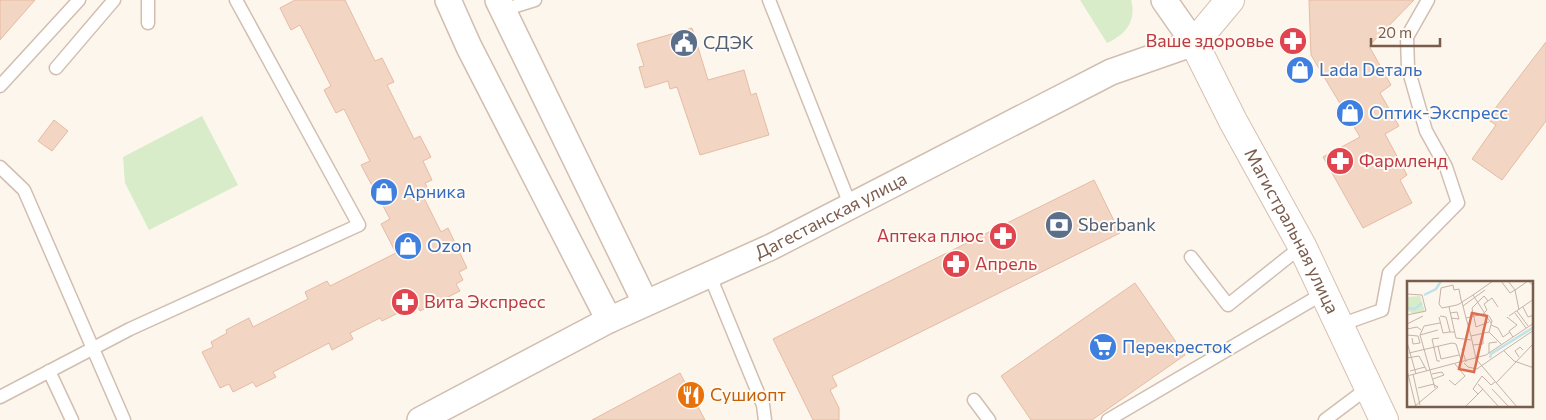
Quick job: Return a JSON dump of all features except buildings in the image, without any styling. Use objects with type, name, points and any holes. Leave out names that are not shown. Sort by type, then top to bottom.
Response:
[{"type":"street","points":[[448,0],[469,47],[609,320]]},
{"type":"street","points":[[1164,0],[1194,43],[1230,0]]},
{"type":"street","points":[[500,5],[645,302]]},
{"type":"street","name":"Дагестанская улица","points":[[420,420],[609,320],[645,302],[710,276],[852,206],[1111,72],[1194,43]]},
{"type":"street","name":"Магистральная улица","points":[[1194,43],[1233,121],[1302,246],[1384,420]]},
{"type":"lane","points":[[0,86],[79,0]]},
{"type":"lane","points":[[56,68],[114,0]]},
{"type":"lane","points":[[148,0],[148,23]]},
{"type":"lane","points":[[0,397],[130,329],[359,225],[236,0]]},
{"type":"lane","points":[[500,5],[535,0]]},
{"type":"lane","points":[[769,0],[852,206]]},
{"type":"lane","points":[[1340,325],[1382,310],[1389,273],[1458,203],[1446,167],[1426,131],[1408,68],[1407,37],[1428,0]]},
{"type":"lane","points":[[0,167],[24,190],[124,420]]},
{"type":"lane","points":[[1190,257],[1228,305],[1302,246]]},
{"type":"lane","points":[[710,276],[763,405],[765,420]]},
{"type":"lane","points":[[1108,420],[1324,293]]},
{"type":"lane","points":[[49,371],[72,420]]},
{"type":"lane","points":[[1324,420],[1369,387]]},
{"type":"lane","points":[[974,400],[989,420]]},
{"type":"green space","points":[[1080,0],[1131,0],[1131,21],[1119,36],[1107,43]]},
{"type":"green space","points":[[202,116],[238,185],[149,230],[125,183],[123,157]]},
{"type":"place","name":"Ваше здоровье","points":[[1293,41]]},
{"type":"place","name":"СДЭК","points":[[684,43]]},
{"type":"place","name":"Lada Dеталь","points":[[1300,70]]},
{"type":"place","name":"Оптик-Экспресс","points":[[1350,113]]},
{"type":"place","name":"Фармленд","points":[[1340,161]]},
{"type":"place","name":"Арника","points":[[384,192]]},
{"type":"place","name":"Sberbank","points":[[1059,225]]},
{"type":"place","name":"Аптека плюс","points":[[1003,236]]},
{"type":"place","name":"Ozon","points":[[408,246]]},
{"type":"place","name":"Апрель","points":[[956,264]]},
{"type":"place","name":"Вита Экспресс","points":[[405,302]]},
{"type":"place","name":"Перекресток","points":[[1103,347]]},
{"type":"place","name":"Сушиопт","points":[[691,395]]}]
